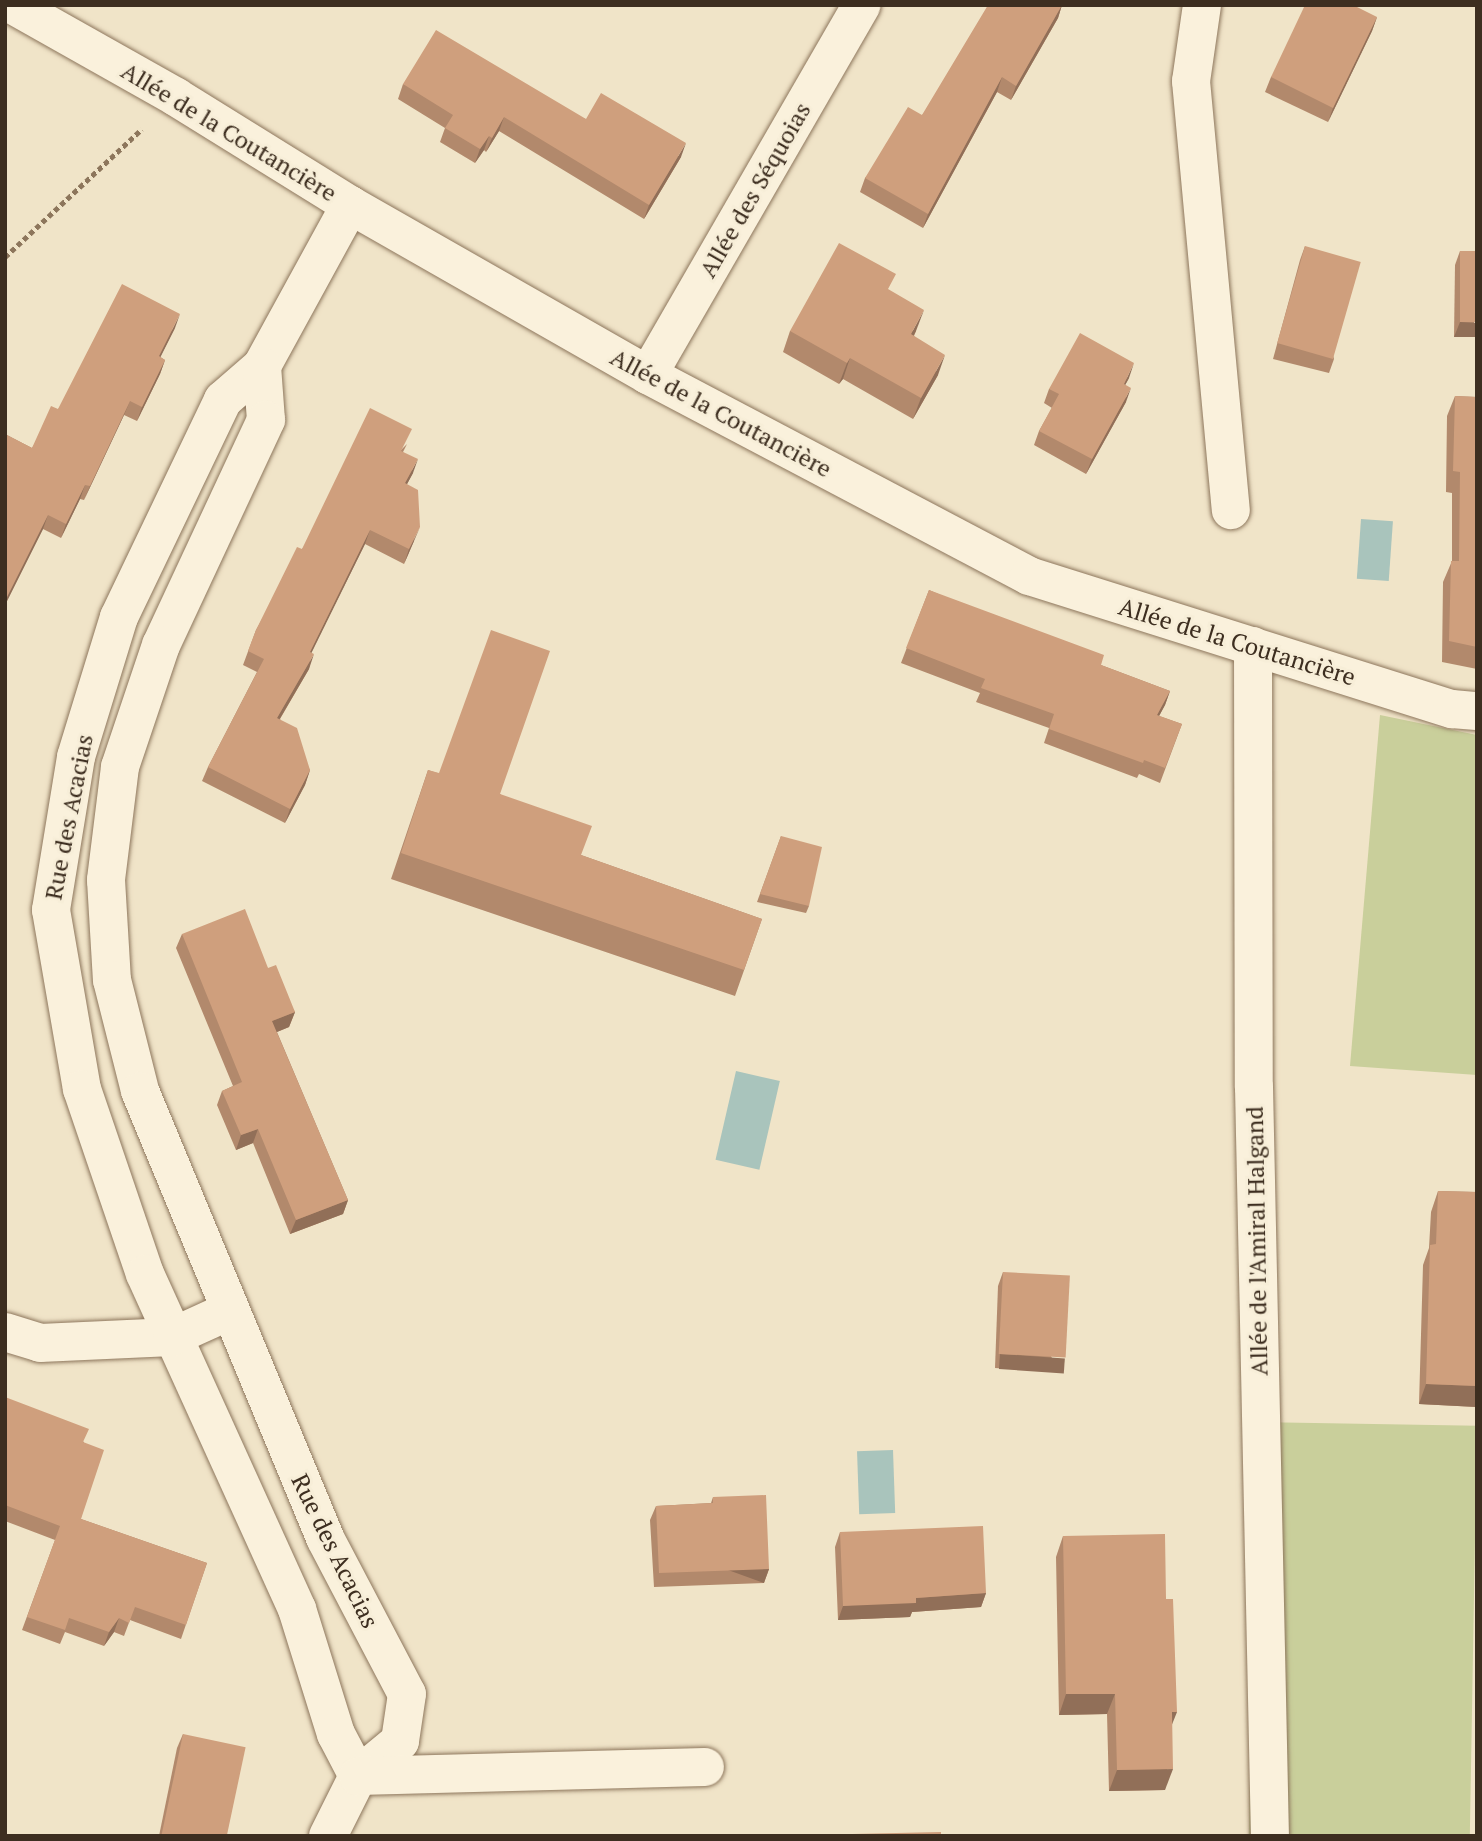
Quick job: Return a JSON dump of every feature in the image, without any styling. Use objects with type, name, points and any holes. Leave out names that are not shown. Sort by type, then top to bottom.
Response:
[{"type":"street","name":"Allée de la Coutancière","points":[[13,5],[176,97],[350,205],[648,375],[1028,576],[1452,709],[1477,711]]},
{"type":"street","name":"Allée des Séquoias","points":[[648,375],[862,5]]},
{"type":"street","points":[[1202,5],[1191,81],[1231,510]]},
{"type":"street","name":"Rue des Acacias","points":[[350,205],[262,366],[223,400],[119,617],[76,757],[51,910],[82,1089],[145,1274],[297,1609],[336,1734],[358,1776]]},
{"type":"street","name":"Rue des Acacias","points":[[262,366],[266,420],[161,645],[120,767],[106,880],[112,980],[140,1091],[325,1538],[407,1694],[400,1741],[358,1776],[328,1836]]},
{"type":"street","name":"Allée de l'Amiral Halgand","points":[[1253,646],[1254,1087],[1270,1836]]},
{"type":"street","points":[[5,1332],[40,1343],[172,1337],[229,1311]]},
{"type":"street","points":[[358,1776],[705,1767]]},
{"type":"path","points":[[5,257],[176,97]]},
{"type":"green space","points":[[1380,715],[1477,735],[1477,1075],[1350,1066]]},
{"type":"green space","points":[[1256,1422],[1477,1426],[1470,1836],[1249,1836]]},
{"type":"water","points":[[1361,519],[1393,521],[1389,581],[1357,579]]},
{"type":"water","points":[[736,1071],[780,1081],[759,1170],[716,1160]]},
{"type":"water","points":[[893,1450],[895,1513],[859,1514],[857,1451]]},
{"type":"building","points":[[988,5],[1062,5],[1016,86],[1002,77],[928,214],[865,178],[908,107],[922,115]]},
{"type":"building","points":[[1305,5],[1353,5],[1377,17],[1333,108],[1271,77]]},
{"type":"building","points":[[436,30],[586,119],[601,93],[686,143],[649,205],[504,117],[492,138],[489,136],[480,149],[445,128],[453,115],[403,84]]},
{"type":"building","points":[[839,243],[896,274],[888,289],[924,310],[911,334],[945,355],[921,398],[850,358],[847,363],[790,331]]},
{"type":"building","points":[[1305,246],[1361,262],[1333,359],[1277,343]]},
{"type":"building","points":[[1460,251],[1477,251],[1477,322],[1460,322]]},
{"type":"building","points":[[122,284],[180,314],[159,356],[165,360],[142,407],[130,401],[90,486],[85,485],[66,524],[48,515],[5,601],[5,434],[32,448],[51,406],[58,409]]},
{"type":"building","points":[[1080,333],[1134,363],[1124,384],[1131,388],[1092,459],[1039,431],[1059,394],[1049,389]]},
{"type":"building","points":[[1455,396],[1477,397],[1477,647],[1449,641],[1451,561],[1459,561],[1460,472],[1453,471]]},
{"type":"building","points":[[370,408],[412,429],[401,451],[418,459],[405,483],[418,490],[420,527],[409,549],[370,530],[310,652],[314,654],[277,718],[297,728],[310,770],[290,809],[208,767],[264,659],[248,651],[256,630],[297,547],[302,549]]},
{"type":"building","points":[[929,590],[1104,655],[1101,665],[1170,691],[1157,715],[1182,724],[1165,768],[1144,760],[1143,763],[1049,729],[1054,714],[981,688],[985,679],[906,648]]},
{"type":"building","points":[[491,630],[550,651],[500,794],[592,826],[581,855],[762,919],[744,970],[401,853],[428,770],[439,773]]},
{"type":"building","points":[[781,836],[822,847],[809,906],[760,894]]},
{"type":"building","points":[[245,909],[268,968],[276,965],[295,1012],[272,1021],[348,1200],[296,1220],[258,1129],[241,1135],[222,1091],[242,1082],[182,934]]},
{"type":"building","points":[[1438,1191],[1477,1192],[1477,1386],[1426,1384],[1430,1245],[1436,1244]]},
{"type":"building","points":[[1003,1272],[1070,1276],[1066,1357],[999,1354]]},
{"type":"building","points":[[5,1397],[89,1429],[83,1442],[104,1450],[81,1519],[207,1563],[186,1625],[135,1607],[129,1623],[119,1618],[109,1632],[69,1618],[65,1630],[27,1617],[60,1526],[5,1505]]},
{"type":"building","points":[[766,1495],[769,1569],[659,1573],[656,1506],[713,1503],[713,1497]]},
{"type":"building","points":[[983,1526],[986,1593],[916,1598],[916,1603],[843,1606],[840,1532]]},
{"type":"building","points":[[1165,1534],[1166,1599],[1173,1599],[1177,1712],[1172,1712],[1173,1769],[1117,1770],[1115,1694],[1066,1694],[1063,1536]]},
{"type":"building","points":[[183,1734],[246,1747],[227,1836],[161,1836]]},
{"type":"building","points":[[941,1832],[941,1836],[852,1836],[852,1834]]}]
